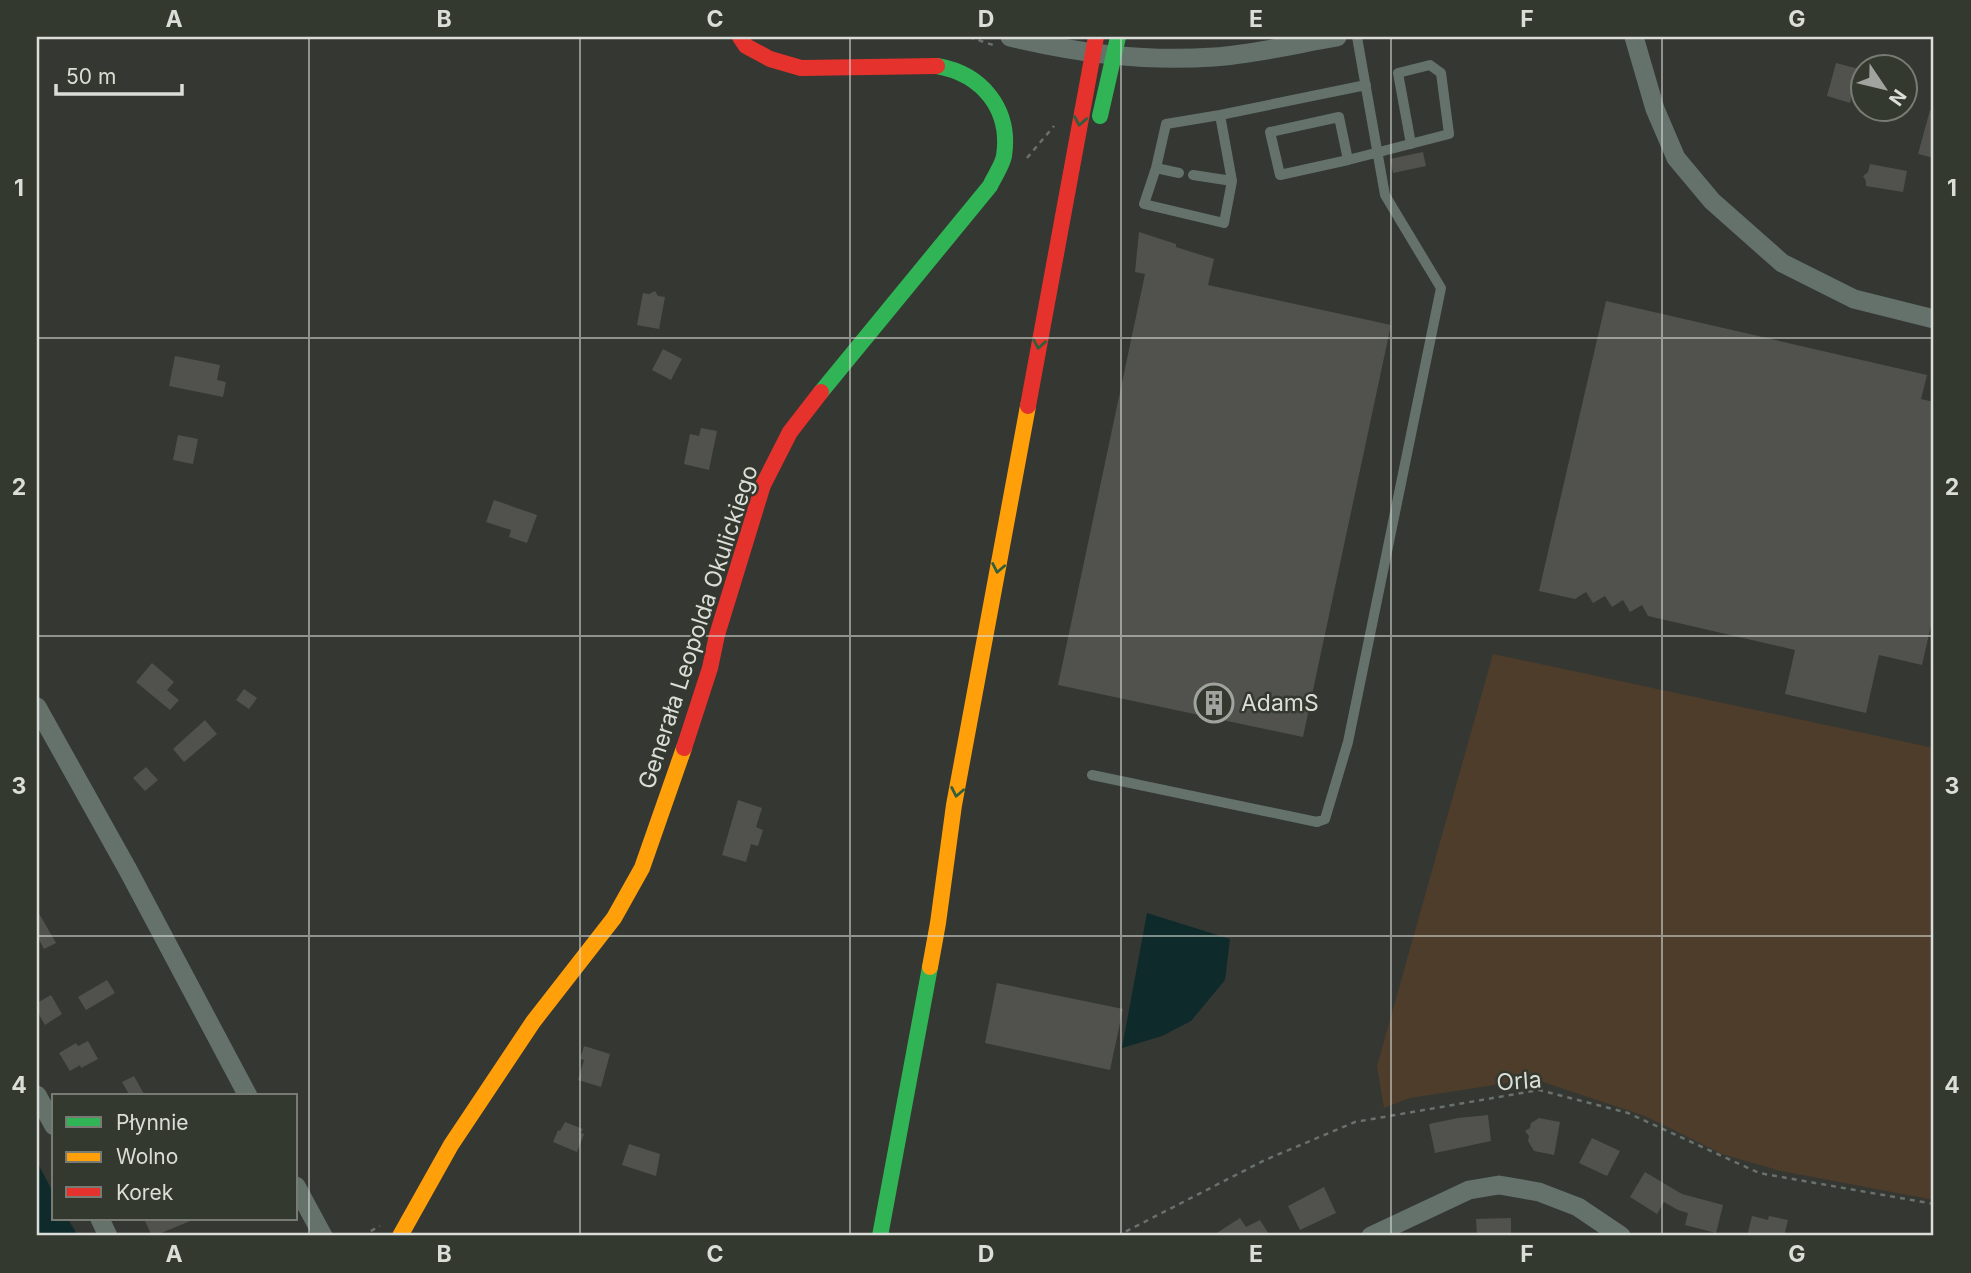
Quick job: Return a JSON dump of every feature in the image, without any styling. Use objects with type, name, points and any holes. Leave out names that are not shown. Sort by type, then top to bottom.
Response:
[{"type":"street","name":"Generała Leopolda Okulickiego","points":[[400,1236],[451,1145],[533,1022],[614,918],[642,868],[710,668],[717,635],[763,485],[790,432],[838,370],[968,215],[990,186],[1003,158],[1004,120],[988,91],[967,75],[940,66],[801,68],[771,59],[746,46],[740,37]]},
{"type":"street","points":[[1002,41],[1061,49],[1093,45],[1116,46],[1214,57],[1310,39],[1337,37]]},
{"type":"street","points":[[1634,37],[1656,109],[1676,158],[1712,201],[1783,263],[1854,299],[1934,319]]},
{"type":"street","points":[[880,1236],[938,923],[954,805],[1093,45]]},
{"type":"street","points":[[1096,138],[1116,46]]},
{"type":"street","points":[[37,707],[128,870],[247,1094]]},
{"type":"street","points":[[938,923],[967,832]]},
{"type":"street","points":[[37,1095],[52,1122]]},
{"type":"street","points":[[1371,1236],[1469,1190],[1499,1185],[1539,1192],[1578,1207],[1621,1236]]},
{"type":"street","points":[[298,1190],[323,1236]]},
{"type":"street","points":[[100,1220],[108,1236]]},
{"type":"lane","points":[[1092,775],[1317,822],[1325,819],[1348,742],[1441,288],[1385,195],[1357,37]]},
{"type":"lane","points":[[1348,160],[1339,117],[1270,132],[1280,175],[1348,160],[1377,153],[1449,134],[1441,73],[1430,65],[1398,73],[1411,144]]},
{"type":"lane","points":[[1220,115],[1232,181],[1224,223],[1144,204],[1166,124],[1366,85]]},
{"type":"lane","points":[[1156,168],[1179,173]]},
{"type":"lane","points":[[1193,175],[1232,181]]},
{"type":"path","points":[[969,37],[1002,41]]},
{"type":"path","name":"Orla","points":[[1117,1236],[1265,1160],[1355,1122],[1539,1090],[1628,1113],[1759,1173],[1934,1204]]},
{"type":"shaded area","points":[[1493,654],[1934,748],[1934,1200],[1781,1171],[1722,1154],[1645,1116],[1534,1079],[1410,1098],[1384,1108],[1377,1066]]},
{"type":"water","points":[[1147,913],[1230,939],[1225,980],[1191,1021],[1162,1036],[1122,1048]]},
{"type":"water","points":[[37,1162],[52,1190],[52,1220],[69,1220],[78,1236],[37,1236]]},
{"type":"building","points":[[1836,63],[1848,66],[1848,102],[1827,96]]},
{"type":"building","points":[[1930,110],[1934,111],[1934,158],[1918,154]]},
{"type":"building","points":[[1423,152],[1426,166],[1393,173],[1390,159]]},
{"type":"building","points":[[1870,164],[1907,171],[1903,192],[1866,186],[1863,176],[1868,172]]},
{"type":"building","points":[[1139,232],[1214,259],[1208,285],[1391,325],[1303,737],[1058,685],[1145,274],[1135,272]]},
{"type":"building","points":[[655,291],[658,296],[665,297],[659,329],[637,325],[643,293]]},
{"type":"building","points":[[1606,301],[1927,375],[1921,399],[1934,402],[1934,612],[1922,665],[1879,655],[1866,713],[1785,694],[1795,650],[1648,616],[1642,605],[1630,612],[1623,600],[1612,607],[1605,596],[1593,603],[1586,592],[1575,599],[1539,591]]},
{"type":"building","points":[[663,349],[682,359],[671,380],[652,370]]},
{"type":"building","points":[[175,356],[220,365],[217,380],[226,382],[223,397],[169,386]]},
{"type":"building","points":[[701,428],[717,431],[709,470],[684,464],[690,434],[699,436]]},
{"type":"building","points":[[178,435],[198,439],[193,464],[173,460]]},
{"type":"building","points":[[494,500],[537,515],[527,543],[509,537],[511,530],[486,522]]},
{"type":"building","points":[[152,663],[174,682],[167,690],[179,700],[170,710],[136,682]]},
{"type":"building","points":[[244,689],[257,698],[249,709],[236,700]]},
{"type":"building","points":[[205,720],[217,734],[184,762],[173,749]]},
{"type":"building","points":[[146,767],[158,780],[145,791],[133,778]]},
{"type":"building","points":[[738,800],[762,808],[756,827],[763,830],[758,846],[751,844],[746,862],[722,855]]},
{"type":"building","points":[[37,910],[56,943],[44,949],[37,936]]},
{"type":"building","points":[[107,980],[115,993],[86,1010],[78,997]]},
{"type":"building","points":[[997,983],[1123,1009],[1110,1070],[985,1043]]},
{"type":"building","points":[[51,995],[62,1014],[45,1025],[37,1011],[37,1003]]},
{"type":"building","points":[[88,1041],[98,1059],[70,1071],[59,1053],[76,1043],[78,1046]]},
{"type":"building","points":[[584,1046],[610,1054],[601,1087],[578,1080],[584,1060],[580,1059]]},
{"type":"building","points":[[134,1076],[144,1094],[129,1094],[122,1082]]},
{"type":"building","points":[[1488,1115],[1491,1141],[1435,1153],[1429,1124]]},
{"type":"building","points":[[1539,1118],[1560,1122],[1554,1155],[1534,1151],[1528,1141],[1529,1136],[1525,1131]]},
{"type":"building","points":[[565,1122],[583,1129],[581,1133],[584,1134],[577,1152],[553,1142]]},
{"type":"building","points":[[1592,1138],[1620,1151],[1607,1176],[1579,1163]]},
{"type":"building","points":[[629,1144],[660,1154],[656,1176],[622,1165]]},
{"type":"building","points":[[1645,1172],[1682,1194],[1723,1205],[1716,1233],[1685,1225],[1688,1213],[1664,1202],[1657,1214],[1630,1197]]},
{"type":"building","points":[[1324,1187],[1336,1213],[1300,1230],[1288,1206]]},
{"type":"building","points":[[1752,1216],[1768,1220],[1769,1216],[1788,1220],[1784,1236],[1747,1236]]},
{"type":"building","points":[[1240,1218],[1246,1227],[1260,1220],[1270,1236],[1212,1236]]},
{"type":"building","points":[[1511,1218],[1511,1236],[1477,1236],[1476,1219]]},
{"type":"building","points":[[144,1220],[193,1220],[154,1236]]},
{"type":"traffic: fast","points":[[1100,116],[1118,37]]},
{"type":"traffic: fast","points":[[821,392],[990,186],[1003,160],[1003,124],[990,97],[968,77],[937,66]]},
{"type":"traffic: fast","points":[[880,1236],[930,967]]},
{"type":"traffic: slow","points":[[930,967],[954,805],[1028,406]]},
{"type":"traffic: slow","points":[[400,1236],[451,1145],[533,1022],[614,918],[642,868],[684,748]]},
{"type":"traffic: jam","points":[[740,37],[746,46],[770,59],[801,68],[937,66]]},
{"type":"traffic: jam","points":[[1028,406],[1096,37]]},
{"type":"traffic: jam","points":[[684,748],[763,485],[790,432],[821,392]]},
{"type":"place","name":"AdamS","points":[[1214,703]]}]
